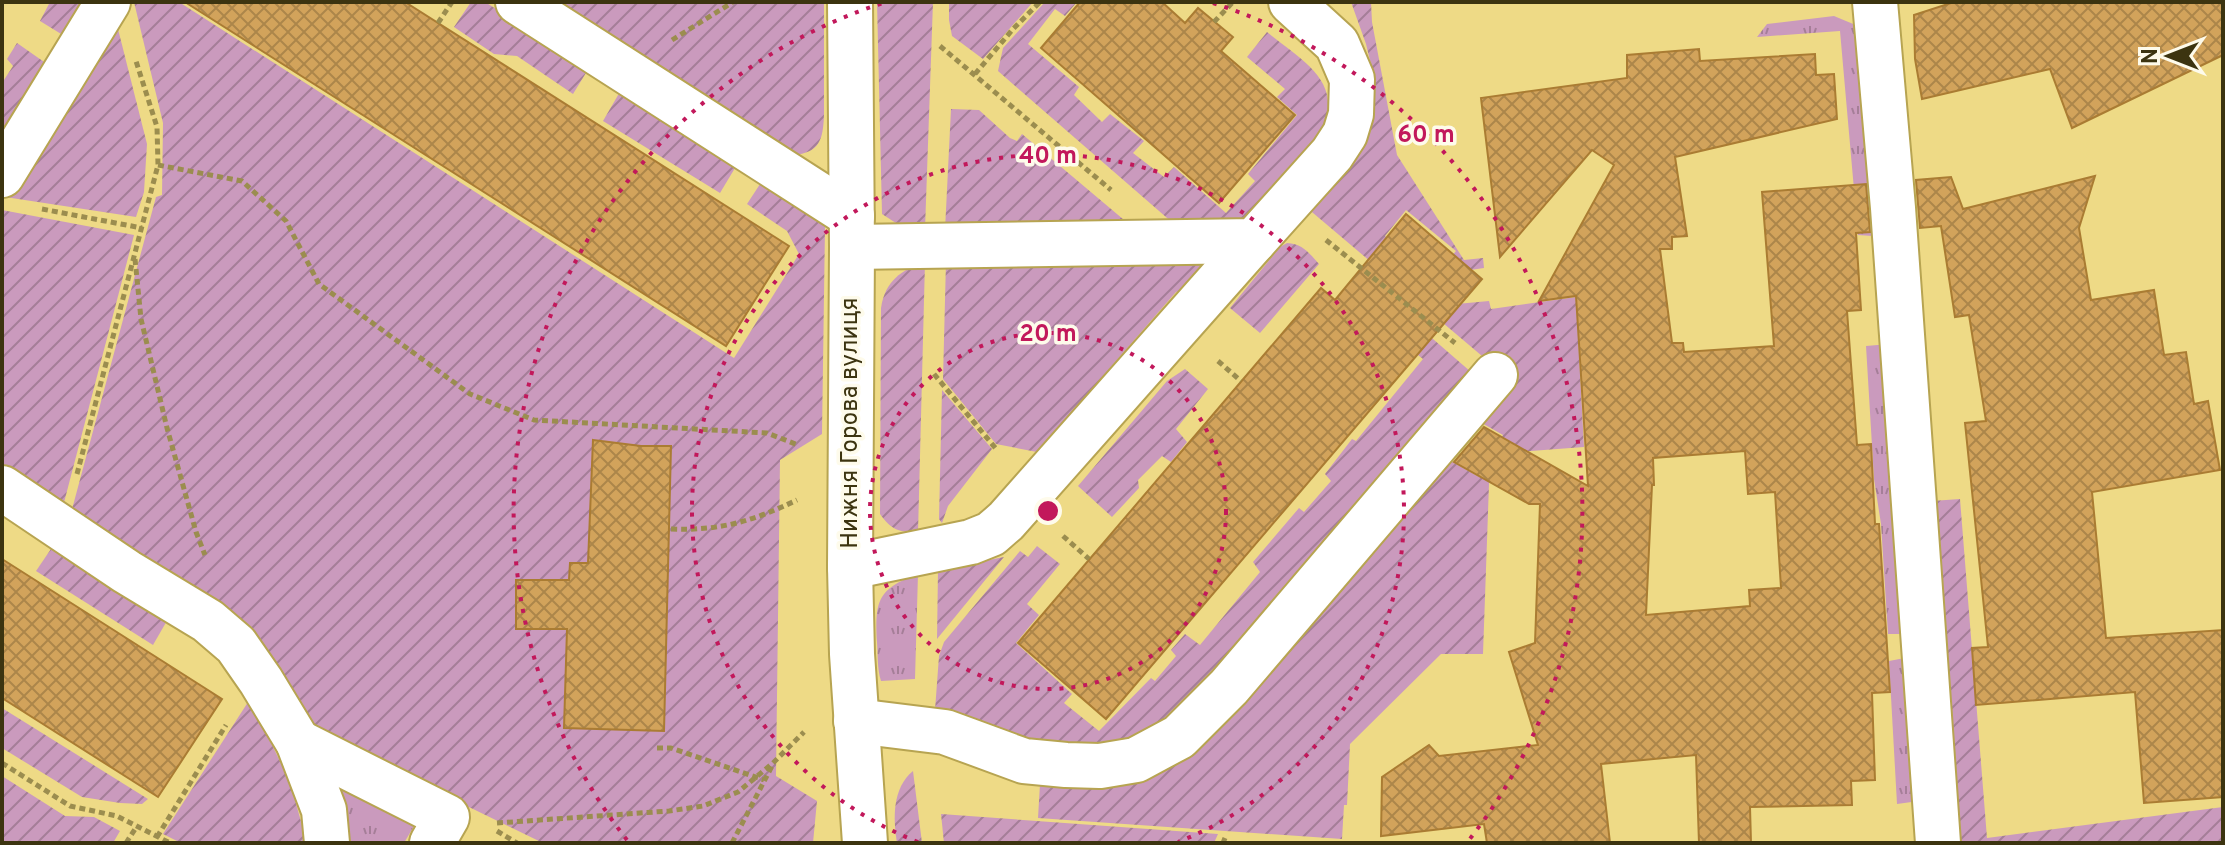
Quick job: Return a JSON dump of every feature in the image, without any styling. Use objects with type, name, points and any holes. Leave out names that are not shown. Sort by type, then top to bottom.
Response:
[{"type":"street","points":[[2,175],[108,2]]},
{"type":"street","points":[[518,2],[623,70],[852,232],[1173,242],[1254,241]]},
{"type":"street","name":"Нижня Горова вулиця","points":[[850,2],[850,567],[865,843]]},
{"type":"street","points":[[850,567],[971,542],[991,534],[1006,521],[1332,154],[1345,134],[1351,114],[1352,79],[1337,44],[1291,2]]},
{"type":"street","points":[[1875,2],[1893,208],[1938,843]]},
{"type":"street","points":[[855,701],[1024,761],[1100,766],[1136,760],[1179,737],[1229,687],[1495,375]]},
{"type":"street","points":[[2,488],[127,572],[208,621],[236,645],[298,742],[324,810],[327,843]]},
{"type":"street","points":[[298,742],[447,817],[432,843]]},
{"type":"path","points":[[438,23],[452,2]]},
{"type":"path","points":[[623,70],[733,2]]},
{"type":"path","points":[[975,74],[1040,2]]},
{"type":"path","points":[[1214,22],[1233,2]]},
{"type":"path","points":[[940,46],[1173,242]]},
{"type":"path","points":[[64,529],[158,165],[157,127],[135,58]]},
{"type":"path","points":[[158,165],[242,181],[286,221],[319,284],[470,394],[534,420],[767,433],[851,466]]},
{"type":"path","points":[[1284,206],[1495,375]]},
{"type":"path","points":[[33,207],[142,228]]},
{"type":"path","points":[[135,254],[141,319],[196,532],[207,559]]},
{"type":"path","points":[[934,374],[1032,492]]},
{"type":"path","points":[[671,529],[692,530],[756,519],[797,501],[851,466]]},
{"type":"path","points":[[157,837],[256,674]]},
{"type":"path","points":[[484,823],[581,818],[703,806],[738,792],[855,701]]},
{"type":"path","points":[[657,748],[671,748],[764,780]]},
{"type":"path","points":[[2,763],[70,806],[117,816],[170,843]]},
{"type":"path","points":[[732,843],[773,763]]},
{"type":"path","points":[[126,843],[137,826]]},
{"type":"green space","points":[[50,2],[88,2],[66,37],[40,21]]},
{"type":"green space","points":[[134,2],[179,2],[734,358],[799,254],[787,231],[747,204],[764,178],[806,206],[825,227],[822,434],[780,460],[776,776],[817,801],[813,843],[543,843],[471,808],[322,748],[71,513],[156,197],[162,195],[163,123]]},
{"type":"green space","points":[[471,2],[485,2],[589,68],[573,94],[517,56],[494,54],[454,27]]},
{"type":"green space","points":[[551,2],[824,2],[824,115],[821,138],[814,148],[793,155]]},
{"type":"green space","points":[[877,2],[933,2],[925,229],[899,225],[882,214]]},
{"type":"green space","points":[[949,2],[1033,2],[983,59],[952,36]]},
{"type":"green space","points":[[1077,2],[1065,16],[1055,9],[1028,44],[1079,87],[1074,95],[1102,122],[1110,114],[1144,141],[1133,153],[1164,177],[1174,167],[1226,213],[1255,181],[1248,174],[1297,115],[1277,97],[1285,89],[1247,57],[1267,32],[1308,65],[1325,88],[1327,119],[1320,139],[1248,219],[1174,224],[998,71],[1003,48],[1044,3]]},
{"type":"green space","points":[[1351,2],[1371,2],[1397,155],[1464,260],[1483,258],[1484,268],[1436,275],[1456,251],[1406,210],[1385,236],[1429,277],[1435,306],[1489,301],[1491,309],[1576,297],[1584,447],[1492,454],[1503,435],[1473,418],[1449,460],[1479,477],[1490,456],[1483,654],[1441,654],[1350,744],[1342,839],[1038,818],[1040,784],[1117,779],[1508,378],[1306,207],[1368,126],[1374,106],[1374,77]]},
{"type":"green space","points":[[1834,16],[1858,26],[1872,236],[1858,235],[1840,31],[1757,37],[1767,24]]},
{"type":"green space","points":[[118,29],[147,144],[144,192],[136,217],[5,197],[103,35]]},
{"type":"green space","points":[[17,43],[47,64],[2,132],[2,83],[13,66],[7,59]]},
{"type":"green space","points":[[621,90],[738,163],[720,193],[603,121]]},
{"type":"green space","points":[[951,109],[979,110],[1010,138],[1017,141],[1022,134],[1130,225],[945,230]]},
{"type":"green space","points":[[2,210],[134,235],[61,514],[2,473]]},
{"type":"green space","points":[[1287,243],[1302,247],[1319,264],[1260,333],[1230,308],[1280,247]]},
{"type":"green space","points":[[946,261],[1200,263],[1202,274],[1184,290],[1176,292],[1037,452],[996,444],[943,379]]},
{"type":"green space","points":[[925,262],[918,533],[896,529],[880,514],[881,308],[890,284],[909,269]]},
{"type":"green space","points":[[1373,287],[1471,372],[1188,706],[1147,741],[1053,749],[935,710],[939,656],[944,642],[1020,551],[1028,557],[1037,546],[1060,564],[1027,604],[1039,615],[1016,643],[1072,694],[1064,703],[1099,731],[1151,678],[1155,681],[1176,656],[1171,650],[1185,634],[1200,645],[1260,572],[1253,562],[1299,508],[1304,512],[1331,481],[1325,474],[1423,359],[1364,312]]},
{"type":"green space","points":[[1889,344],[1908,634],[1888,634],[1881,524],[1874,479],[1866,346]]},
{"type":"green space","points":[[1185,369],[1208,389],[1176,429],[1187,442],[1171,462],[1162,456],[1138,480],[1139,488],[1112,517],[1078,486],[1167,381]]},
{"type":"green space","points":[[942,390],[992,449],[948,506],[942,523],[939,519]]},
{"type":"green space","points":[[1960,499],[1987,838],[2223,807],[2223,843],[1961,843],[1932,501]]},
{"type":"green space","points":[[53,546],[168,619],[153,645],[36,571]]},
{"type":"green space","points":[[1004,557],[937,639],[938,570]]},
{"type":"green space","points":[[918,574],[915,679],[881,681],[877,642],[878,606],[886,591]]},
{"type":"green space","points":[[1910,657],[1919,801],[1897,804],[1889,661]]},
{"type":"green space","points":[[250,699],[290,782],[307,843],[181,843],[163,834]]},
{"type":"green space","points":[[2,708],[148,799],[142,804],[82,797],[2,748]]},
{"type":"green space","points":[[320,768],[420,816],[404,843],[340,843]]},
{"type":"green space","points":[[913,771],[922,843],[897,843],[895,814],[898,795]]},
{"type":"green space","points":[[2,776],[65,816],[94,817],[120,831],[113,843],[2,843]]},
{"type":"green space","points":[[941,814],[1218,834],[1214,843],[944,843]]},
{"type":"building","points":[[185,2],[405,2],[789,246],[726,346]]},
{"type":"building","points":[[1080,2],[1162,2],[1185,23],[1198,8],[1233,37],[1221,51],[1295,115],[1219,203],[1041,48]]},
{"type":"building","points":[[1954,2],[2223,2],[2223,55],[2072,128],[2050,69],[1922,99],[1915,59],[1914,15]]},
{"type":"building","points":[[1699,49],[1700,61],[1815,54],[1816,75],[1834,74],[1837,119],[1675,157],[1687,236],[1672,237],[1672,249],[1660,249],[1672,343],[1683,343],[1684,352],[1774,346],[1762,192],[1866,184],[1870,232],[1856,233],[1861,310],[1847,311],[1857,445],[1871,444],[1890,692],[1872,693],[1875,780],[1851,781],[1852,805],[1750,807],[1751,843],[1699,843],[1696,755],[1601,764],[1610,843],[1487,843],[1484,824],[1381,836],[1382,777],[1429,745],[1439,756],[1538,745],[1509,652],[1535,643],[1540,504],[1529,504],[1454,462],[1484,427],[1588,486],[1576,296],[1539,301],[1614,165],[1592,150],[1500,257],[1481,98],[1627,78],[1627,55]],"holes":[[[1745,451],[1748,494],[1775,492],[1781,588],[1749,590],[1750,606],[1646,615],[1653,458]]]},
{"type":"building","points":[[2095,176],[2079,228],[2091,300],[2154,290],[2164,355],[2186,352],[2194,404],[2208,401],[2220,470],[2092,492],[2106,638],[2223,630],[2223,797],[2144,803],[2135,692],[1976,705],[1972,648],[1988,647],[1965,423],[1986,421],[1969,315],[1955,317],[1941,226],[1920,228],[1916,180],[1951,177],[1963,209]]},
{"type":"building","points":[[1406,214],[1482,279],[1106,719],[1018,643],[1321,288],[1335,300]]},
{"type":"building","points":[[593,440],[671,446],[664,731],[564,728],[567,629],[516,629],[516,580],[569,580],[570,563],[588,563]]},
{"type":"building","points":[[2,559],[222,699],[158,797],[2,698]]}]
